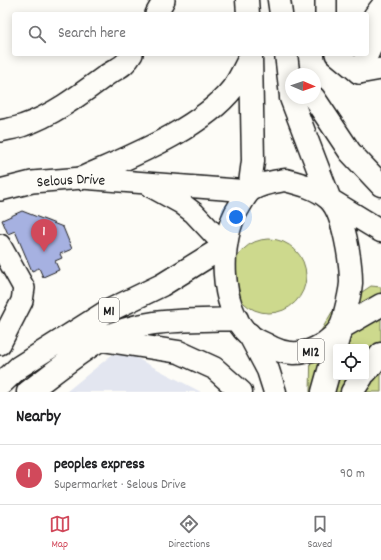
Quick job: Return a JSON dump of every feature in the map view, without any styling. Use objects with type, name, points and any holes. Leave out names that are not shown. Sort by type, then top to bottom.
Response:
[{"type":"main road","points":[[246,0],[248,12]]},
{"type":"main road","points":[[279,0],[281,12]]},
{"type":"main road","points":[[82,178],[140,151],[181,129],[210,110],[233,88],[249,56]]},
{"type":"main road","points":[[250,56],[252,161],[250,191],[236,211],[229,227],[225,246],[224,270],[226,290],[243,327],[268,370],[275,392]]},
{"type":"main road","name":"M12","points":[[286,56],[288,68]]},
{"type":"main road","points":[[290,56],[297,68]]},
{"type":"main road","name":"M12","points":[[243,327],[274,349],[293,354],[308,352],[321,346],[341,328],[351,283],[349,254],[343,225],[330,200],[294,104]]},
{"type":"main road","points":[[318,104],[350,152],[381,185]]},
{"type":"main road","name":"M12","points":[[250,191],[266,183],[285,180],[307,185],[330,200]]},
{"type":"main road","points":[[330,200],[381,231]]},
{"type":"main road","name":"M1","points":[[0,385],[19,367],[106,312],[162,285],[225,246]]},
{"type":"main road","points":[[323,392],[341,328],[381,305]]},
{"type":"main road","name":"M1","points":[[28,392],[100,340],[124,330],[157,323],[243,327]]},
{"type":"main road","points":[[100,340],[179,352],[214,368],[241,392]]},
{"type":"main road","points":[[369,368],[381,354]]},
{"type":"main road","points":[[352,392],[360,380]]},
{"type":"street","points":[[157,12],[164,0]]},
{"type":"street","points":[[326,0],[326,12]]},
{"type":"street","points":[[369,56],[377,42],[374,16],[381,7]]},
{"type":"street","points":[[0,131],[25,125],[54,110],[86,91],[106,75],[126,64],[131,56]]},
{"type":"street","points":[[338,56],[359,73],[381,69]]},
{"type":"street","points":[[359,73],[369,56]]},
{"type":"street","name":"Selous Drive","points":[[0,190],[32,182],[82,178],[142,181],[250,191]]},
{"type":"street","name":"Selous Drive","points":[[142,181],[186,206],[225,246]]},
{"type":"street","points":[[0,245],[24,288],[22,302],[0,344]]},
{"type":"street","points":[[0,351],[19,367]]},
{"type":"shaded area","points":[[119,349],[201,392],[66,392]]},
{"type":"green space","points":[[269,239],[290,245],[300,255],[306,276],[300,297],[290,307],[269,313],[248,307],[238,297],[232,276],[238,255],[248,245]]},
{"type":"green space","points":[[371,286],[381,287],[381,392],[310,392],[311,348],[332,312]]},
{"type":"building","points":[[22,211],[63,227],[72,249],[60,254],[62,258],[55,261],[59,270],[43,277],[39,268],[32,271],[15,231],[8,234],[2,220]]},
{"type":"place","name":"peoples express","points":[[44,252]]}]
